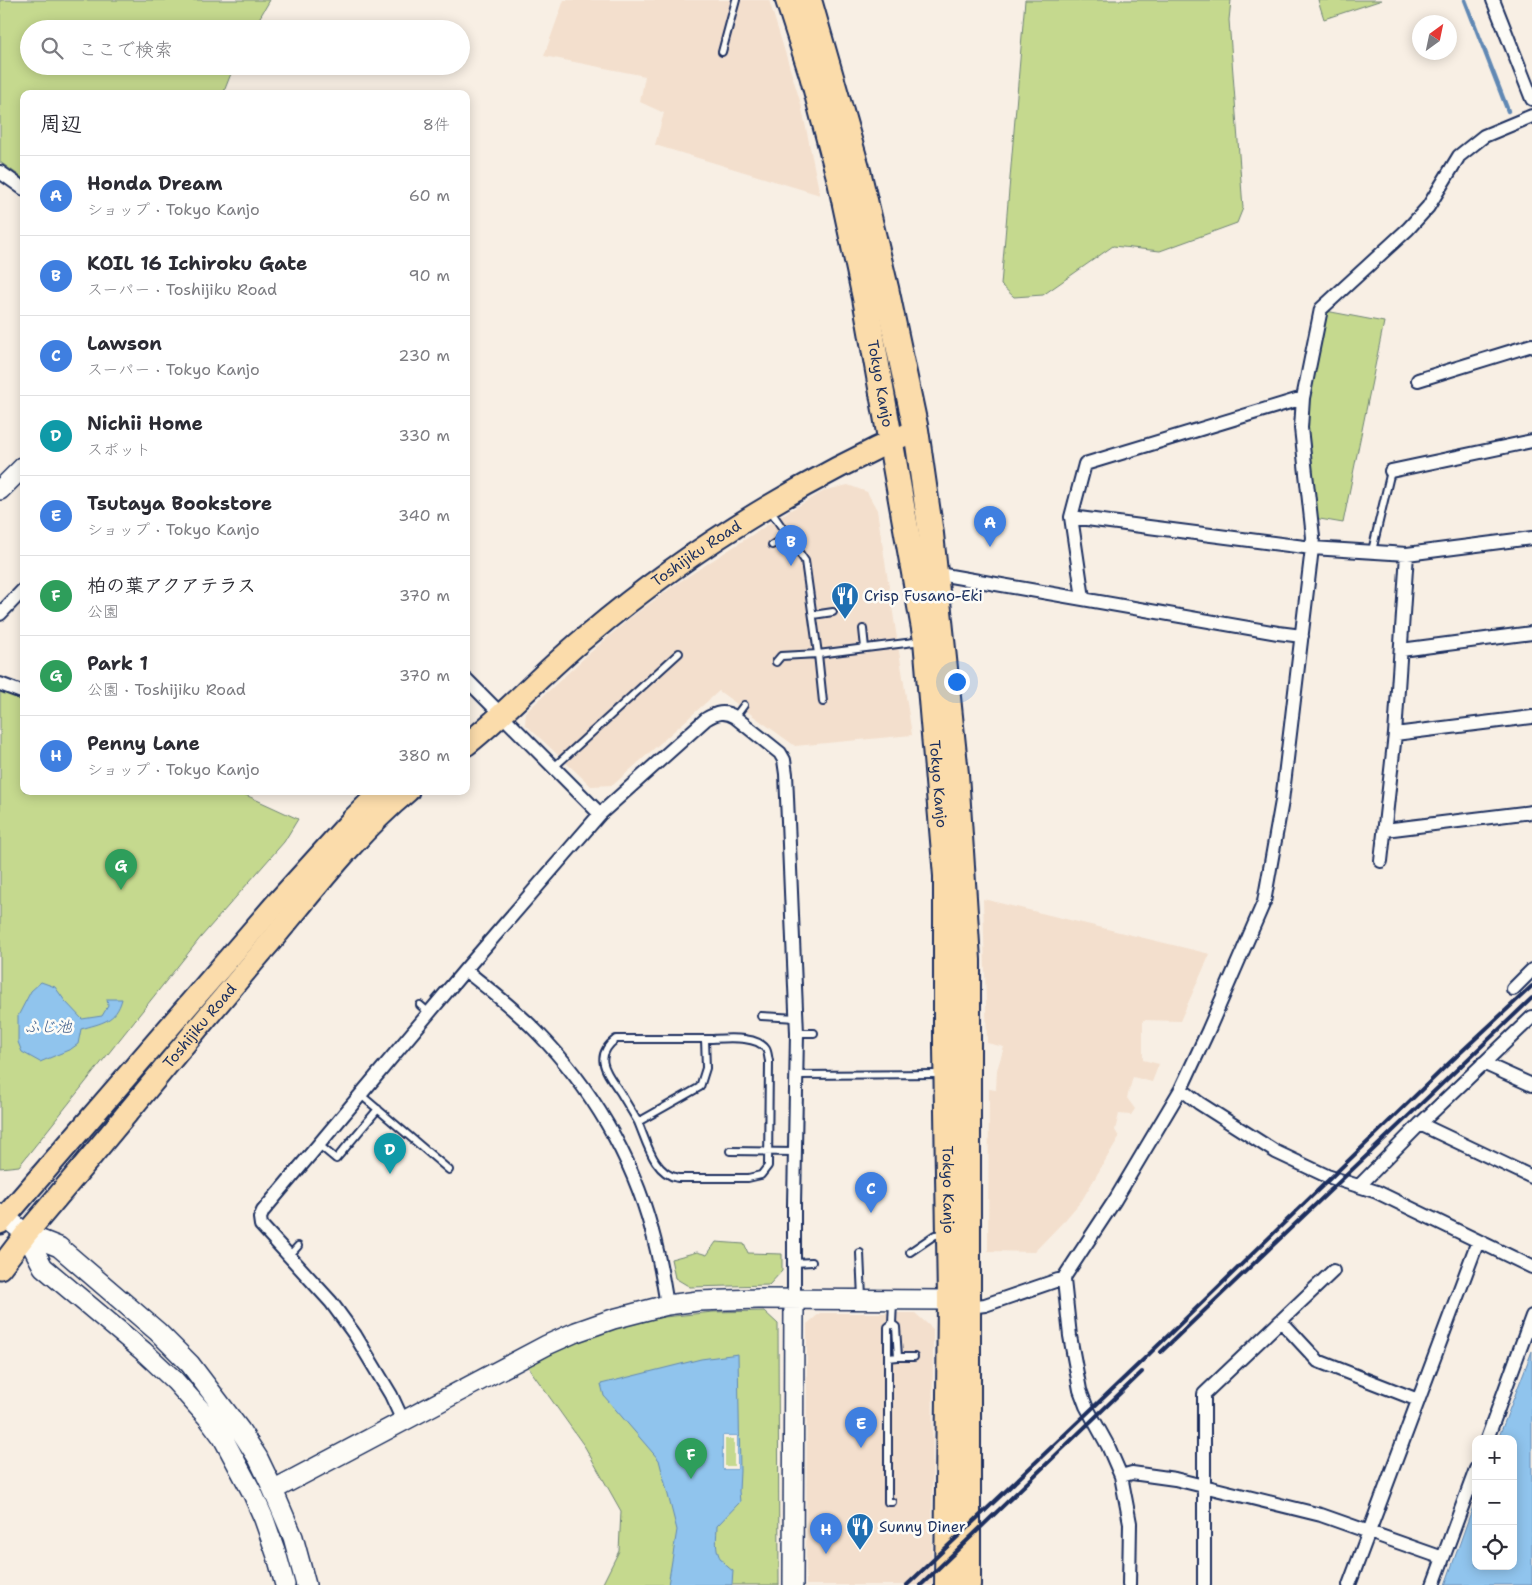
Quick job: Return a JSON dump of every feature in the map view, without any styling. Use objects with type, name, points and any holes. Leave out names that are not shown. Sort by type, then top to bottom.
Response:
[{"type":"highway","name":"Tokyo Kanjo","points":[[788,0],[812,75],[840,181],[865,298],[926,640],[946,876],[949,1234],[959,1304],[968,1585]]},
{"type":"highway","name":"Tokyo Kanjo","points":[[810,0],[858,171],[886,288],[916,430],[935,574],[956,774],[968,960],[959,1304],[947,1585]]},
{"type":"main road","name":"Toshijiku Road","points":[[470,742],[502,715],[584,637],[637,595],[718,537],[833,470],[916,430]]},
{"type":"main road","name":"Toshijiku Road","points":[[470,734],[502,715]]},
{"type":"main road","name":"Toshijiku Road","points":[[2,1218],[274,906],[377,795]]},
{"type":"main road","name":"Toshijiku Road","points":[[0,1268],[26,1234],[352,845],[403,795]]},
{"type":"street","points":[[1492,0],[1532,100]]},
{"type":"street","points":[[1129,1585],[1130,1523],[1121,1476],[1080,1390],[1070,1336],[1064,1280],[1115,1200],[1181,1089],[1264,902],[1282,801],[1313,538],[1301,428],[1303,398],[1321,309],[1408,229],[1428,207],[1459,156],[1484,136],[1532,116]]},
{"type":"street","points":[[0,172],[20,186]]},
{"type":"street","points":[[1418,380],[1532,345]]},
{"type":"street","points":[[1083,598],[1070,516],[1085,464],[1303,398]]},
{"type":"street","points":[[1391,471],[1532,441]]},
{"type":"street","points":[[0,490],[20,470]]},
{"type":"street","points":[[1070,516],[1312,548],[1407,554],[1532,538]]},
{"type":"street","points":[[1381,861],[1395,734],[1407,554]]},
{"type":"street","points":[[913,567],[935,574],[1083,598],[1269,632],[1302,636]]},
{"type":"street","points":[[0,614],[20,593]]},
{"type":"street","points":[[1401,650],[1532,633]]},
{"type":"street","points":[[470,683],[600,814]]},
{"type":"street","points":[[0,684],[20,692]]},
{"type":"street","points":[[403,1421],[391,1395],[355,1335],[294,1250],[266,1232],[261,1225],[260,1218],[270,1201],[360,1095],[424,1009],[465,970],[600,814],[706,719],[722,712],[730,714],[773,746],[784,760],[786,774],[798,1075],[794,1263],[794,1585]]},
{"type":"street","points":[[1395,734],[1532,717]]},
{"type":"street","points":[[1385,830],[1532,812]]},
{"type":"street","points":[[465,970],[537,1032],[577,1079],[601,1113],[630,1169],[645,1206],[658,1252],[667,1306]]},
{"type":"street","points":[[1513,989],[1532,970]]},
{"type":"street","points":[[1359,1186],[1420,1124],[1532,1017]]},
{"type":"street","points":[[1483,1063],[1532,1085]]},
{"type":"street","points":[[1181,1089],[1199,1103],[1276,1152],[1327,1176],[1377,1192],[1532,1267]]},
{"type":"street","points":[[1420,1124],[1532,1177]]},
{"type":"street","points":[[2,1218],[26,1234],[59,1247],[158,1332],[190,1364],[240,1430],[258,1458],[292,1538],[306,1585]]},
{"type":"street","points":[[26,1234],[43,1267],[143,1351],[175,1381],[223,1438],[253,1494],[278,1556],[285,1585]]},
{"type":"street","points":[[1349,1585],[1478,1241]]},
{"type":"street","points":[[1204,1585],[1204,1394],[1334,1271]]},
{"type":"street","points":[[273,1490],[576,1332],[613,1319],[667,1306],[730,1299],[862,1299],[985,1305],[1058,1280],[1064,1280]]},
{"type":"street","points":[[1488,1435],[1532,1316]]},
{"type":"street","points":[[1281,1321],[1318,1361],[1418,1400]]},
{"type":"street","points":[[1121,1476],[1132,1473],[1175,1479],[1321,1515],[1443,1558]]},
{"type":"street","points":[[1433,1585],[1472,1480]]},
{"type":"lane","points":[[722,52],[736,0]]},
{"type":"lane","points":[[1372,551],[1391,471]]},
{"type":"lane","points":[[768,507],[805,561],[823,702]]},
{"type":"lane","points":[[772,546],[788,536]]},
{"type":"lane","points":[[813,615],[833,612]]},
{"type":"lane","points":[[863,629],[865,648]]},
{"type":"lane","points":[[776,662],[781,656],[818,654],[926,640]]},
{"type":"lane","points":[[554,767],[679,654]]},
{"type":"lane","points":[[735,717],[744,705]]},
{"type":"lane","points":[[761,1016],[797,1018]]},
{"type":"lane","points":[[797,1033],[814,1033]]},
{"type":"lane","points":[[616,1039],[747,1039],[756,1041],[766,1050],[769,1061],[768,1166],[761,1175],[748,1178],[678,1178],[669,1176],[659,1168],[638,1122],[604,1068],[603,1056],[607,1046],[616,1039]]},
{"type":"lane","points":[[638,1122],[700,1087],[705,1077],[706,1068],[705,1039]]},
{"type":"lane","points":[[798,1075],[947,1074]]},
{"type":"lane","points":[[360,1095],[449,1170]]},
{"type":"lane","points":[[318,1144],[336,1160],[378,1109]]},
{"type":"lane","points":[[730,1151],[795,1152]]},
{"type":"lane","points":[[910,1252],[935,1234],[949,1234]]},
{"type":"lane","points":[[860,1253],[862,1299]]},
{"type":"lane","points":[[794,1263],[812,1262]]},
{"type":"lane","points":[[892,1502],[888,1502],[888,1327],[892,1324],[893,1300]]},
{"type":"lane","points":[[892,1324],[896,1327],[898,1357]]},
{"type":"lane","points":[[888,1358],[914,1357]]},
{"type":"shaded area","points":[[564,0],[769,0],[801,104],[820,195],[655,145],[664,113],[640,102],[645,76],[544,56]]},
{"type":"shaded area","points":[[848,485],[867,492],[877,510],[912,735],[795,746],[719,691],[613,785],[591,786],[525,724],[526,712],[630,618],[679,582],[789,511],[826,490]]},
{"type":"shaded area","points":[[983,899],[1210,954],[1180,1021],[1143,1020],[1143,1060],[1159,1064],[1152,1082],[1133,1077],[1127,1098],[1135,1109],[1131,1115],[1119,1114],[1115,1130],[1119,1137],[1082,1200],[1034,1252],[988,1251],[989,1089],[996,1090],[997,1070],[1004,1047],[987,1043]]},
{"type":"shaded area","points":[[820,1313],[915,1313],[933,1329],[932,1585],[806,1585],[807,1324]]},
{"type":"green space","points":[[0,0],[270,0],[258,20],[20,20],[20,75],[230,75],[225,90],[20,90],[20,176],[0,162]]},
{"type":"green space","points":[[1025,0],[1231,0],[1229,20],[1243,208],[1237,223],[1160,251],[1113,246],[1043,295],[1014,297],[1001,285]]},
{"type":"green space","points":[[1318,0],[1382,0],[1324,19]]},
{"type":"green space","points":[[1326,311],[1384,322],[1343,523],[1314,518],[1305,431],[1308,398]]},
{"type":"green space","points":[[0,690],[20,698],[20,795],[246,795],[298,819],[284,842],[201,937],[19,1166],[0,1168]]},
{"type":"green space","points":[[716,1242],[744,1244],[748,1253],[782,1254],[782,1271],[769,1285],[690,1287],[675,1278],[671,1259],[697,1252],[707,1255]]},
{"type":"green space","points":[[764,1311],[778,1324],[779,1585],[602,1585],[619,1551],[621,1511],[585,1447],[526,1364],[598,1333],[655,1318],[713,1312]]},
{"type":"water","name":"ふじ池","points":[[41,982],[55,987],[82,1019],[102,1016],[108,1006],[107,999],[122,999],[116,1013],[112,1017],[101,1023],[81,1029],[78,1044],[71,1049],[40,1062],[22,1052],[18,1042],[18,1016],[31,991]]},
{"type":"water","points":[[1532,1351],[1532,1585],[1445,1585],[1472,1509],[1472,1570],[1517,1570],[1517,1435],[1500,1435]]},
{"type":"water","points":[[738,1354],[740,1502],[717,1526],[716,1540],[719,1556],[733,1571],[732,1585],[668,1585],[677,1530],[659,1460],[604,1396],[601,1384],[701,1359]],"holes":[[[723,1436],[737,1436],[737,1469],[723,1469]]]},
{"type":"pier","points":[[723,1436],[737,1436],[737,1469],[723,1469]],"holes":[[[725,1439],[734,1439],[734,1466],[725,1466]]]},
{"type":"waterway","points":[[1465,0],[1508,111]]},
{"type":"railway","points":[[907,1585],[1144,1359],[1446,1066],[1532,986]]},
{"type":"railway","points":[[1161,1352],[1532,998]]},
{"type":"railway","points":[[921,1585],[1142,1372]]},
{"type":"place","name":"Honda Dream","points":[[990,547]]},
{"type":"place","name":"KOIL 16 Ichiroku Gate","points":[[791,566]]},
{"type":"place","name":"Crisp Fusano-Eki","points":[[845,620]]},
{"type":"place","name":"Park 1","points":[[121,890]]},
{"type":"place","name":"Nichii Home","points":[[390,1174]]},
{"type":"place","name":"Lawson","points":[[871,1213]]},
{"type":"place","name":"Tsutaya Bookstore","points":[[861,1448]]},
{"type":"place","name":"柏の葉アクアテラス","points":[[691,1479]]},
{"type":"place","name":"Sunny Diner","points":[[860,1551]]},
{"type":"place","name":"Penny Lane","points":[[826,1554]]}]
